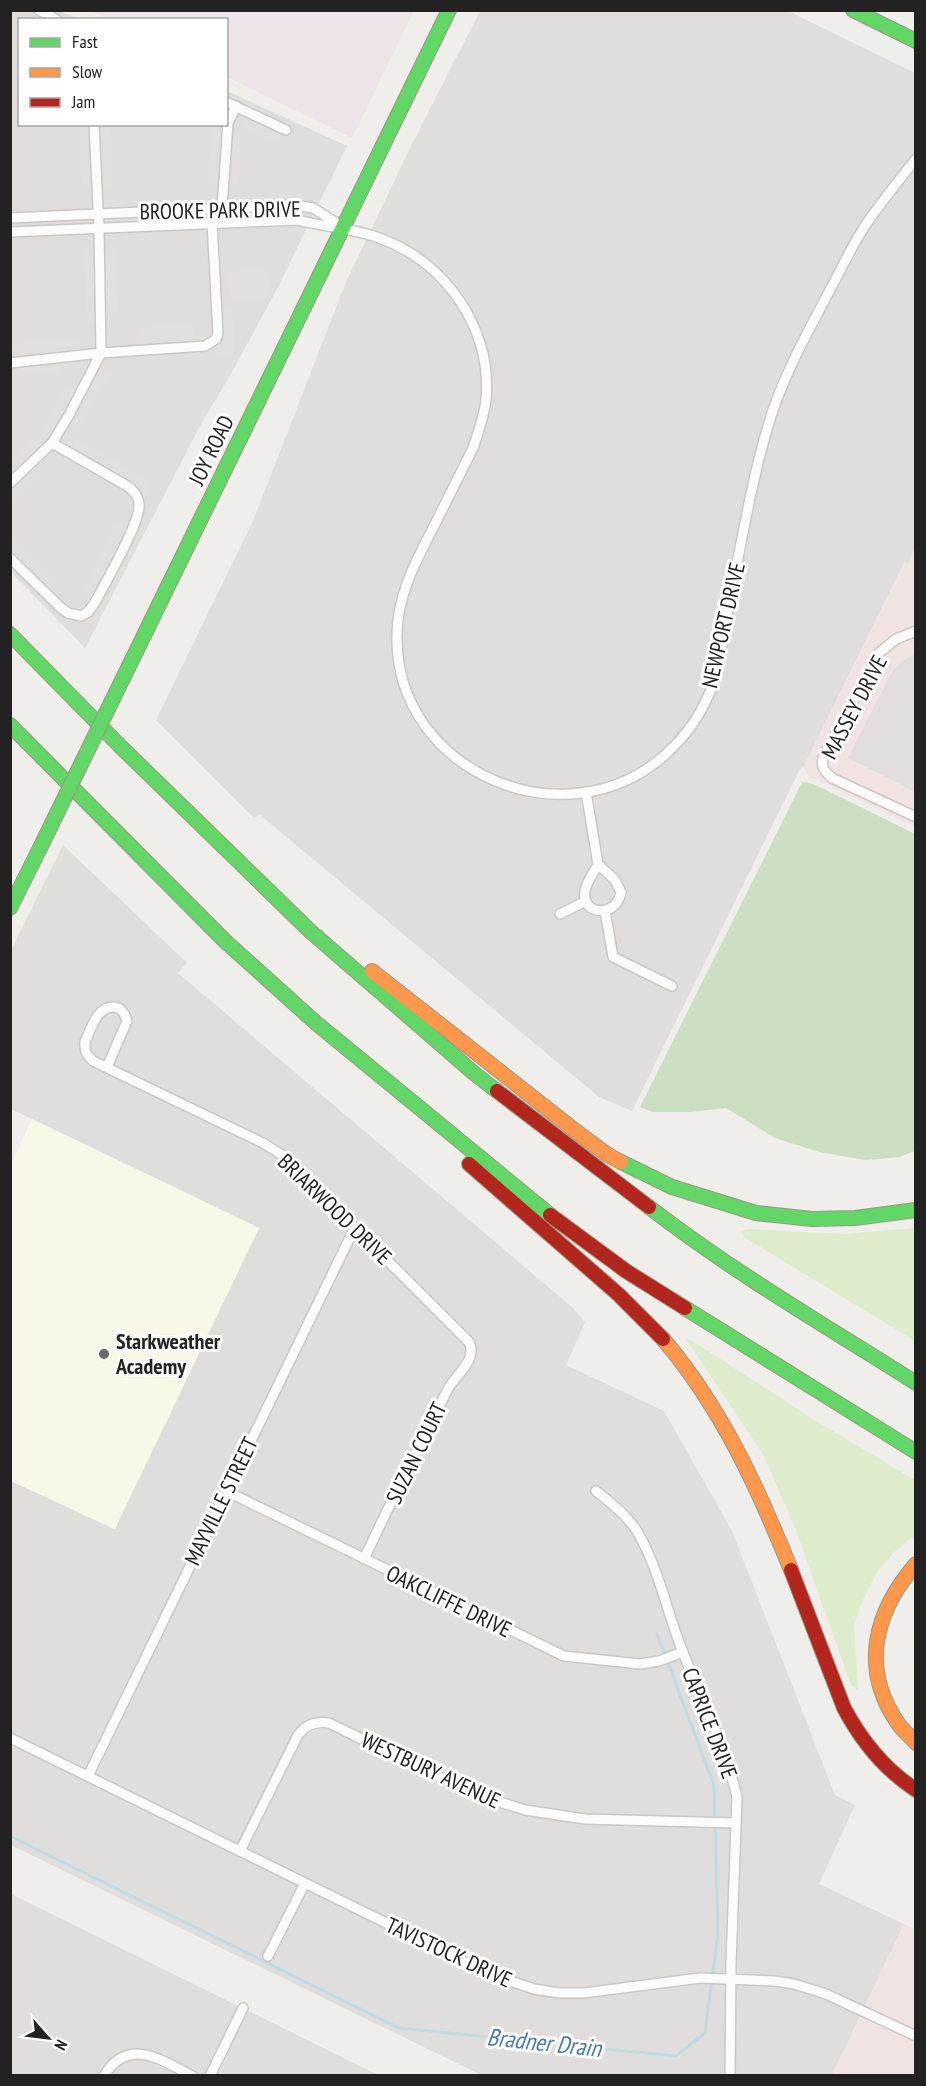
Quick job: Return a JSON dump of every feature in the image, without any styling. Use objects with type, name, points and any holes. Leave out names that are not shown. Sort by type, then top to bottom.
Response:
[{"type":"main road","name":"JOY ROAD","points":[[10,908],[449,10]]},
{"type":"main road","points":[[853,10],[915,41]]},
{"type":"main road","points":[[10,634],[121,747],[310,931],[476,1074],[673,1226],[779,1298],[915,1383]]},
{"type":"main road","points":[[10,725],[225,941],[316,1023],[558,1222],[626,1271],[915,1452]]},
{"type":"main road","points":[[310,931],[381,976],[582,1136],[618,1160],[672,1187],[756,1214],[801,1218],[855,1218],[915,1210]]},
{"type":"main road","points":[[420,1110],[447,1145],[640,1314],[689,1372],[729,1433],[749,1472],[844,1708],[855,1730],[885,1767],[915,1790]]},
{"type":"main road","points":[[915,1564],[898,1583],[880,1618],[875,1656],[878,1682],[884,1701],[895,1721],[915,1743]]},
{"type":"street","points":[[39,10],[53,18]]},
{"type":"street","points":[[228,123],[231,104],[286,130]]},
{"type":"street","points":[[10,483],[52,443],[101,353],[99,228],[94,126]]},
{"type":"street","points":[[10,363],[101,353],[205,346],[216,339],[218,333],[212,223],[222,208],[228,126]]},
{"type":"street","name":"NEWPORT DRIVE","points":[[343,227],[382,238],[429,266],[457,296],[472,321],[479,337],[484,360],[486,402],[481,426],[473,448],[408,579],[400,603],[398,651],[400,668],[409,696],[431,734],[451,754],[471,769],[498,782],[530,791],[567,794],[586,792],[633,777],[652,765],[680,741],[699,714],[716,674],[756,472],[774,407],[802,343],[862,230],[915,159]]},
{"type":"street","name":"BROOKE PARK DRIVE","points":[[10,218],[295,205],[309,206],[343,227]]},
{"type":"street","name":"BROOKE PARK DRIVE","points":[[10,232],[297,220],[317,225],[343,227]]},
{"type":"street","points":[[10,558],[61,608],[68,613],[81,616],[88,612],[94,604],[136,520],[139,503],[129,487],[52,443]]},
{"type":"street","name":"MASSEY DRIVE","points":[[915,631],[904,634],[888,645],[874,661],[824,755],[822,764],[823,769],[832,778],[915,818]]},
{"type":"street","points":[[586,792],[598,864],[585,891],[586,901],[592,908],[605,911],[618,903],[621,892],[615,880],[598,864]]},
{"type":"street","points":[[560,914],[586,901]]},
{"type":"street","points":[[605,911],[613,957],[672,986]]},
{"type":"street","name":"BRIARWOOD DRIVE","points":[[107,1067],[127,1021],[124,1013],[118,1008],[107,1008],[100,1012],[84,1048],[90,1059],[273,1148],[291,1162],[469,1342],[472,1350]]},
{"type":"street","name":"MAYVILLE STREET","points":[[88,1776],[355,1227]]},
{"type":"street","name":"SUZAN COURT","points":[[364,1559],[445,1395],[470,1360],[472,1350]]},
{"type":"street","name":"OAKCLIFFE DRIVE","points":[[226,1491],[564,1656],[640,1664],[659,1661],[683,1652]]},
{"type":"street","name":"CAPRICE DRIVE","points":[[597,1491],[620,1511],[637,1532],[648,1553],[683,1652],[732,1773],[737,1797],[730,2076]]},
{"type":"street","name":"WESTBURY AVENUE","points":[[240,1851],[298,1735],[307,1725],[322,1722],[329,1723],[472,1793],[525,1810],[585,1819],[736,1823]]},
{"type":"street","name":"TAVISTOCK DRIVE","points":[[10,1738],[490,1974],[534,1989],[559,1993],[584,1993],[678,1979],[775,1981],[826,1994],[915,2036]]},
{"type":"street","points":[[268,1956],[305,1883]]},
{"type":"street","points":[[210,2076],[243,2008]]},
{"type":"street","points":[[104,2076],[120,2058],[138,2053],[155,2057],[192,2076]]},
{"type":"shaded area","points":[[10,11],[59,11],[76,18],[18,18],[18,126],[228,126],[228,91],[347,146],[278,287],[201,424],[85,648],[11,572]]},
{"type":"shaded area","points":[[91,11],[414,11],[352,138],[228,77],[228,18],[107,18]]},
{"type":"shaded area","points":[[480,11],[788,11],[915,73],[915,548],[908,563],[904,563],[804,766],[800,769],[632,1111],[599,1097],[260,815],[254,818],[156,720],[253,521],[346,282],[410,148]]},
{"type":"shaded area","points":[[247,112],[283,129],[276,143],[241,125]]},
{"type":"shaded area","points":[[79,126],[110,126],[113,190],[82,190]]},
{"type":"shaded area","points":[[213,126],[226,126],[227,137],[242,137],[238,186],[207,184]]},
{"type":"shaded area","points":[[116,244],[118,313],[108,313],[108,323],[87,324],[84,246]]},
{"type":"shaded area","points":[[269,269],[270,289],[266,290],[267,300],[231,302],[228,271]]},
{"type":"shaded area","points":[[233,310],[235,356],[214,357],[213,346],[203,347],[204,357],[135,360],[134,338],[140,338],[140,327],[194,325],[195,336],[213,335],[212,311]]},
{"type":"shaded area","points":[[79,341],[80,362],[61,363],[61,373],[11,375],[10,343]]},
{"type":"shaded area","points":[[92,364],[110,374],[76,434],[67,428],[61,437],[43,427],[66,388],[76,393]]},
{"type":"shaded area","points":[[35,436],[50,451],[38,464],[45,472],[11,506],[11,461]]},
{"type":"shaded area","points":[[77,439],[153,484],[144,498],[68,454]]},
{"type":"shaded area","points":[[117,522],[128,527],[95,596],[84,591]]},
{"type":"shaded area","points":[[10,534],[58,582],[50,591],[11,551]]},
{"type":"shaded area","points":[[915,548],[915,827],[808,776],[804,766],[905,562],[908,563]]},
{"type":"shaded area","points":[[915,654],[915,792],[848,758],[893,670]]},
{"type":"shaded area","points":[[63,845],[187,963],[178,973],[573,1308],[585,1322],[566,1365],[664,1411],[732,1531],[835,1795],[855,1805],[819,1884],[904,1924],[832,2075],[481,2075],[11,1845],[11,1481],[114,1529],[259,1228],[11,1109],[10,952]]},
{"type":"shaded area","name":"Starkweather Academy","points":[[32,1119],[259,1228],[115,1529],[11,1481],[11,1164]]},
{"type":"shaded area","points":[[11,1894],[378,2075],[11,2075]]},
{"type":"shaded area","points":[[904,1924],[915,1929],[915,2075],[832,2076]]},
{"type":"green space","points":[[802,782],[814,784],[915,834],[915,1151],[899,1157],[866,1160],[819,1152],[775,1138],[726,1108],[691,1112],[653,1112],[640,1107]]},
{"type":"green space","points":[[915,1228],[915,1341],[744,1237],[740,1231],[748,1229],[844,1234]]},
{"type":"green space","points":[[686,1339],[915,1480],[915,1535],[892,1554],[876,1574],[854,1624],[858,1690],[851,1685],[797,1533],[764,1456]]},
{"type":"waterway","name":"Bradner Drain","points":[[10,1836],[399,2028],[676,2056],[705,2033],[718,1933],[714,1785],[657,1634]]},
{"type":"traffic: fast","points":[[129,666],[449,10]]},
{"type":"traffic: fast","points":[[853,10],[916,41]]},
{"type":"traffic: fast","points":[[10,634],[121,747],[310,931],[497,1091]]},
{"type":"traffic: fast","points":[[39,850],[129,666]]},
{"type":"traffic: fast","points":[[10,725],[225,941],[316,1023],[550,1215]]},
{"type":"traffic: fast","points":[[10,908],[39,850]]},
{"type":"traffic: fast","points":[[621,1162],[672,1187],[756,1213],[812,1219],[855,1218],[916,1210]]},
{"type":"traffic: fast","points":[[649,1207],[747,1276],[916,1383]]},
{"type":"traffic: fast","points":[[685,1308],[916,1452]]},
{"type":"traffic: slow","points":[[372,971],[582,1136],[621,1162]]},
{"type":"traffic: slow","points":[[663,1339],[684,1365],[720,1420],[751,1479],[791,1570]]},
{"type":"traffic: slow","points":[[916,1564],[902,1582],[882,1620],[877,1640],[876,1660],[879,1681],[886,1701],[899,1725],[916,1743]]},
{"type":"traffic: jam","points":[[497,1091],[649,1207]]},
{"type":"traffic: jam","points":[[469,1164],[618,1294],[663,1339]]},
{"type":"traffic: jam","points":[[550,1215],[626,1271],[685,1308]]},
{"type":"traffic: jam","points":[[791,1570],[844,1708],[866,1743],[884,1764],[916,1790]]},
{"type":"place","name":"Starkweather Academy","points":[[104,1354]]}]
